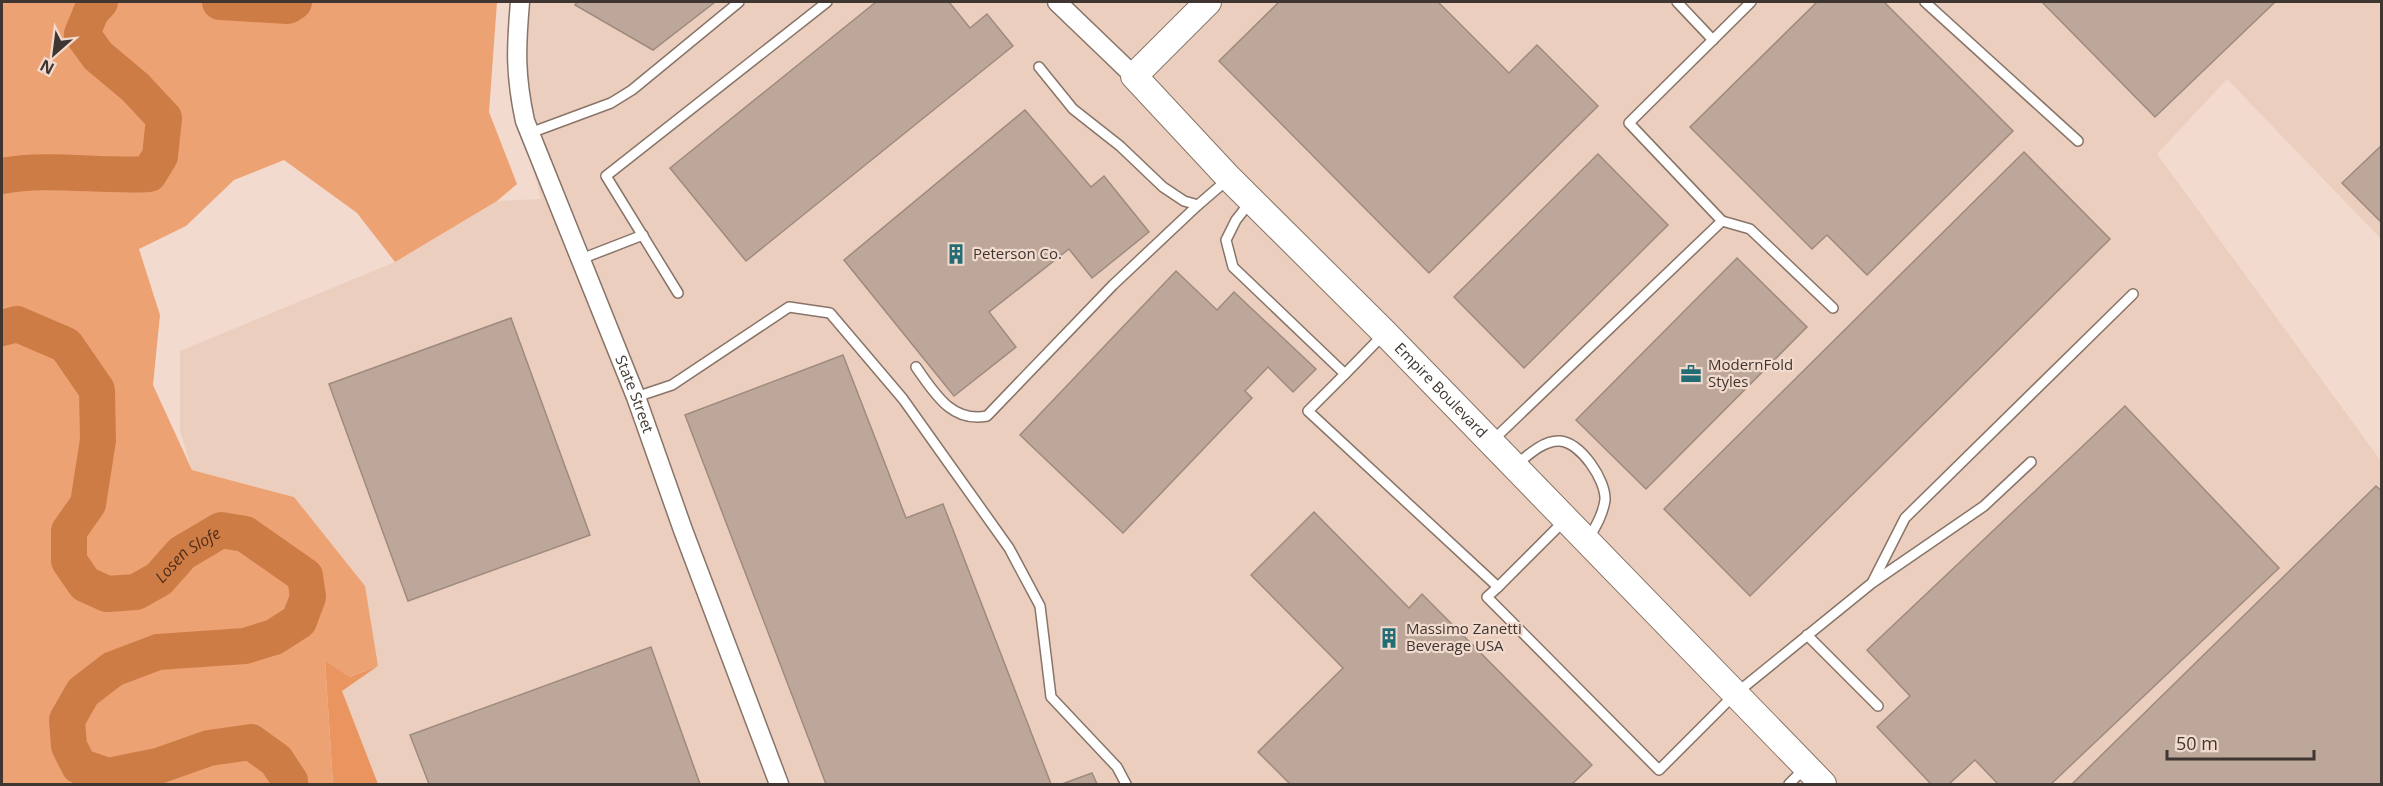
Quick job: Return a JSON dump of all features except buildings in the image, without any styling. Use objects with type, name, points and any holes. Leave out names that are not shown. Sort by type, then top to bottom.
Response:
[{"type":"street","name":"State Street","points":[[520,2],[516,56],[518,87],[530,133],[636,397],[779,784]]},
{"type":"street","name":"Empire Boulevard","points":[[1057,2],[1134,76],[1229,178],[1385,333],[1734,694],[1806,779]]},
{"type":"street","points":[[1134,76],[1208,2]]},
{"type":"lane","points":[[530,133],[611,103],[632,90],[739,2]]},
{"type":"lane","points":[[678,292],[606,176],[827,2]]},
{"type":"lane","points":[[1677,2],[1713,40]]},
{"type":"lane","points":[[1751,2],[1629,123],[1722,221],[1750,229],[1833,308]]},
{"type":"lane","points":[[1925,2],[2078,141]]},
{"type":"lane","points":[[1039,67],[1073,109],[1120,146],[1163,187],[1184,201],[1198,205]]},
{"type":"lane","points":[[916,367],[939,399],[951,410],[968,417],[987,416],[1113,285],[1229,178]]},
{"type":"lane","points":[[1252,200],[1236,220],[1226,240],[1233,267],[1346,374]]},
{"type":"lane","points":[[1491,443],[1722,221]]},
{"type":"lane","points":[[581,259],[643,235]]},
{"type":"lane","points":[[1872,583],[1905,518],[2133,294]]},
{"type":"lane","points":[[636,397],[672,385],[789,307],[830,313],[903,399],[1009,548],[1040,606],[1051,697],[1117,767],[1126,784]]},
{"type":"lane","points":[[1385,333],[1308,411],[1498,587]]},
{"type":"lane","points":[[1514,466],[1548,444],[1560,441],[1578,449],[1600,479],[1605,498],[1601,516],[1587,543]]},
{"type":"lane","points":[[1565,520],[1486,597],[1659,770],[1734,694],[1872,583],[1984,506],[2031,462]]},
{"type":"lane","points":[[1807,635],[1878,706]]},
{"type":"shaded area","points":[[2,2],[497,2],[489,112],[517,184],[497,201],[395,262],[357,213],[284,160],[234,180],[186,226],[139,249],[160,315],[153,385],[192,470],[294,497],[365,586],[378,666],[350,677],[325,662],[333,784],[2,784]]},
{"type":"shaded area","points":[[524,2],[2381,2],[2381,239],[2227,79],[2157,154],[2381,461],[2381,784],[378,784],[342,691],[378,666],[294,497],[192,470],[180,431],[180,351],[395,262],[497,201],[541,199],[532,164]]},
{"type":"shaded area","points":[[325,661],[350,677],[378,666],[342,691],[378,784],[333,784]]},
{"type":"waterway","name":"Losen Slofe","points":[[2,176],[38,172],[149,174],[160,156],[164,118],[135,87],[98,56],[82,34],[91,12],[100,2]]},
{"type":"waterway","name":"Losen Slofe","points":[[220,2],[288,6],[294,2]]},
{"type":"waterway","name":"Losen Slofe","points":[[2,328],[17,324],[66,345],[97,390],[98,440],[88,504],[69,531],[69,561],[85,584],[107,594],[136,592],[159,579],[182,553],[221,530],[245,534],[305,576],[308,597],[299,621],[274,637],[245,646],[158,652],[113,669],[83,692],[67,720],[69,746],[79,766],[108,776],[158,766],[209,748],[251,742],[276,760],[290,781],[289,784]]},
{"type":"place","name":"Peterson Co.","points":[[956,254]]},
{"type":"place","name":"ModernFold Styles","points":[[1691,374]]},
{"type":"place","name":"Massimo Zanetti Beverage USA","points":[[1389,638]]}]
